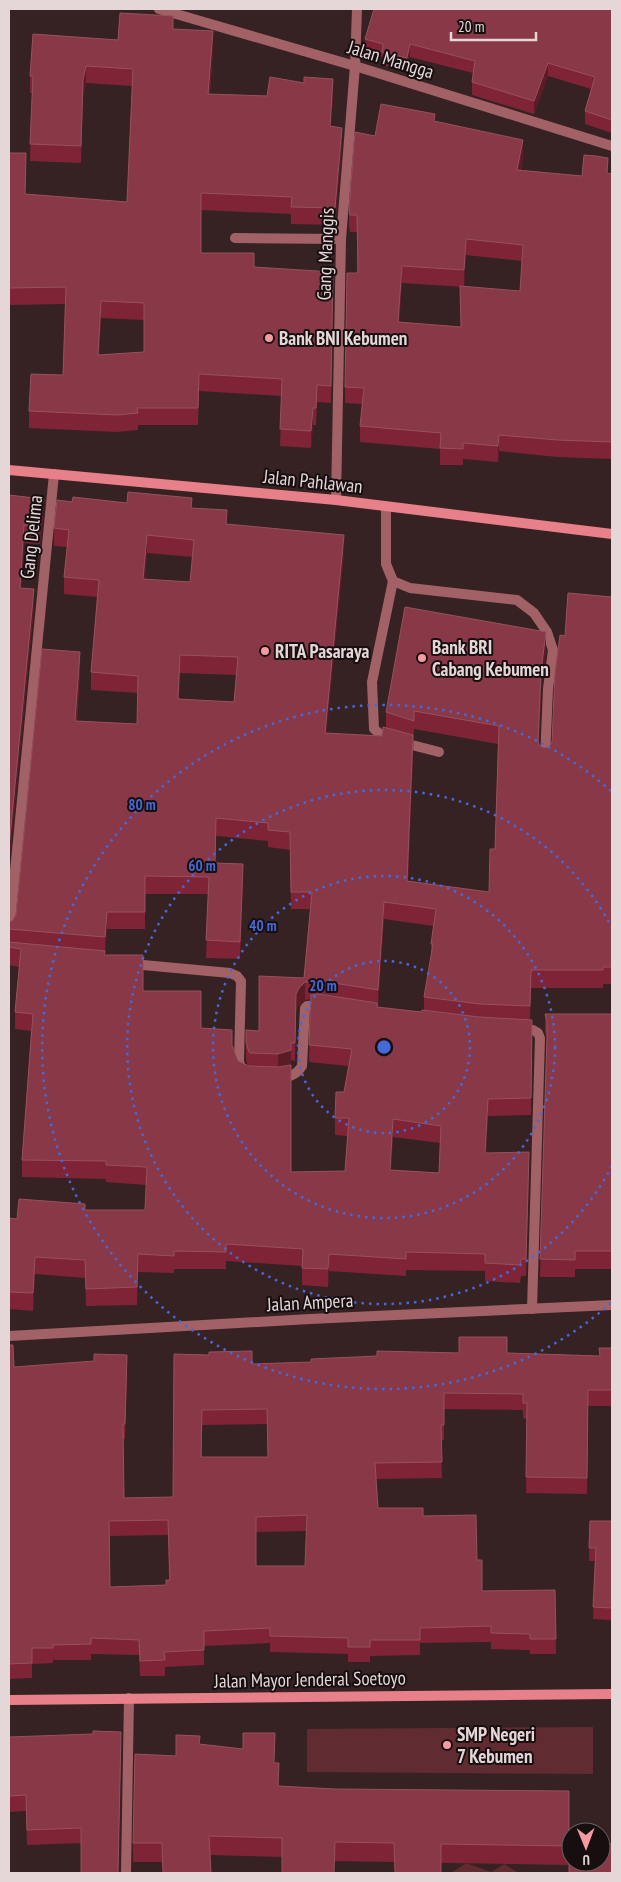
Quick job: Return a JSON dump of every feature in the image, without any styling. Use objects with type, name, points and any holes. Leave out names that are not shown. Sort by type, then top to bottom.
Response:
[{"type":"main road","name":"Jalan Pahlawan","points":[[9,470],[336,500],[612,534]]},
{"type":"main road","name":"Jalan Mayor Jenderal Soetoyo","points":[[9,1700],[612,1694]]},
{"type":"street","name":"Jalan Mangga","points":[[159,9],[355,66],[612,146]]},
{"type":"street","name":"Gang Manggis","points":[[336,500],[341,238],[355,66],[357,9]]},
{"type":"street","points":[[235,238],[341,238]]},
{"type":"street","name":"Gang Delima","points":[[9,932],[54,474]]},
{"type":"street","points":[[386,506],[386,564],[393,581],[372,682],[374,729],[385,738],[439,752]]},
{"type":"street","points":[[393,581],[410,588],[517,600],[534,613],[547,632],[553,650],[548,689],[545,759]]},
{"type":"street","points":[[125,963],[230,973],[237,976],[241,981],[239,1061],[243,1074],[249,1077]]},
{"type":"street","points":[[268,1077],[287,1077],[298,1072],[302,1066],[304,1008],[311,1005],[328,1006]]},
{"type":"street","points":[[506,1030],[533,1030],[538,1032],[540,1038],[532,1308]]},
{"type":"street","name":"Jalan Ampera","points":[[9,1336],[612,1305]]},
{"type":"street","points":[[126,1873],[129,1698]]},
{"type":"shaded area","points":[[593,1727],[593,1774],[307,1772],[307,1729]]},
{"type":"shaded area","points":[[466,1863],[491,1872],[504,1864],[519,1873],[451,1873]]},
{"type":"building","points":[[374,9],[612,9],[612,120],[585,111],[595,77],[548,63],[534,101],[472,82],[475,61],[410,44],[407,58],[382,52],[383,44],[365,39]]},
{"type":"building","points":[[120,13],[173,16],[173,29],[213,31],[208,94],[267,96],[270,77],[304,83],[304,77],[333,79],[330,126],[342,128],[335,208],[291,207],[292,197],[201,193],[201,253],[254,253],[254,267],[333,272],[331,386],[317,385],[316,408],[313,408],[311,431],[280,429],[282,379],[199,374],[198,408],[137,408],[138,413],[117,415],[29,411],[31,374],[63,375],[66,287],[9,288],[9,153],[26,153],[25,194],[127,202],[133,69],[86,66],[83,80],[81,146],[30,144],[33,76],[30,76],[33,34],[118,40]],"holes":[[[101,301],[144,303],[144,352],[98,355]]]},
{"type":"building","points":[[381,104],[435,114],[434,121],[523,140],[517,170],[582,176],[584,155],[608,158],[607,173],[612,174],[612,442],[499,435],[498,446],[463,443],[463,449],[440,448],[441,433],[360,426],[364,388],[345,387],[347,273],[358,273],[357,215],[350,215],[349,209],[355,132],[375,136]],"holes":[[[466,239],[523,245],[520,291],[460,286],[461,327],[398,322],[402,266],[464,270]]]},
{"type":"building","points":[[128,492],[192,498],[191,508],[227,510],[226,524],[344,535],[325,733],[382,736],[383,727],[413,735],[407,881],[489,892],[490,849],[495,849],[499,726],[414,711],[414,721],[386,712],[405,607],[546,632],[541,671],[538,741],[539,745],[544,748],[549,747],[552,742],[555,672],[560,635],[565,636],[568,593],[612,597],[612,967],[603,967],[603,970],[531,970],[530,1006],[480,1004],[424,997],[433,944],[431,944],[436,909],[384,902],[378,990],[321,981],[305,982],[296,994],[295,1043],[291,1043],[291,1050],[278,1054],[251,1053],[246,1043],[246,1030],[259,1031],[259,976],[304,978],[312,892],[291,892],[290,832],[268,830],[268,823],[216,818],[215,863],[243,864],[240,942],[206,940],[209,877],[145,876],[145,912],[107,912],[105,937],[9,929],[9,921],[12,921],[16,915],[42,649],[80,652],[75,721],[137,724],[138,676],[91,672],[99,580],[64,577],[69,530],[54,528],[57,500],[72,502],[73,497],[127,503]],"holes":[[[147,535],[194,540],[190,582],[143,579]],[[180,655],[238,657],[234,702],[178,699]]]},
{"type":"building","points":[[9,495],[43,499],[40,527],[24,525],[20,588],[34,589],[9,847]]},
{"type":"building","points":[[9,942],[105,951],[104,955],[143,955],[143,991],[201,991],[201,1028],[232,1030],[232,1045],[238,1061],[249,1066],[278,1067],[291,1065],[291,1172],[345,1171],[349,1118],[335,1118],[336,1092],[344,1092],[352,1049],[309,1045],[311,995],[319,994],[377,1003],[377,1007],[421,1012],[422,1010],[479,1017],[532,1020],[531,1098],[488,1099],[485,1153],[529,1152],[526,1259],[521,1259],[520,1265],[485,1263],[485,1254],[406,1252],[406,1259],[329,1254],[328,1269],[302,1268],[303,1249],[226,1244],[226,1252],[174,1251],[174,1256],[138,1254],[137,1287],[86,1289],[85,1260],[35,1257],[33,1293],[9,1292],[9,1218],[17,1219],[19,1199],[85,1204],[85,1210],[145,1210],[147,1167],[106,1165],[106,1161],[22,1160],[33,1014],[15,1012],[21,949],[9,947]],"holes":[[[393,1119],[441,1126],[439,1173],[390,1170]]]},
{"type":"building","points":[[545,1014],[612,1014],[612,1251],[575,1251],[575,1260],[540,1259],[547,1036]]},
{"type":"building","points":[[459,1337],[507,1337],[507,1353],[600,1356],[599,1348],[612,1348],[612,1390],[588,1390],[587,1478],[526,1477],[527,1403],[523,1403],[523,1394],[444,1393],[444,1425],[441,1425],[442,1462],[375,1463],[378,1508],[423,1508],[423,1516],[476,1515],[477,1560],[482,1560],[482,1591],[555,1590],[556,1639],[530,1639],[530,1634],[491,1633],[491,1626],[420,1628],[420,1640],[370,1640],[370,1647],[348,1647],[348,1638],[270,1636],[270,1628],[204,1631],[204,1650],[164,1652],[165,1660],[140,1661],[139,1640],[91,1638],[91,1644],[53,1645],[53,1648],[32,1648],[32,1663],[9,1664],[9,1345],[13,1345],[14,1367],[94,1361],[94,1354],[127,1355],[125,1424],[123,1424],[124,1498],[173,1497],[174,1354],[209,1355],[209,1352],[252,1351],[252,1364],[311,1362],[311,1359],[377,1356],[377,1351],[459,1353]],"holes":[[[267,1409],[268,1457],[201,1457],[202,1410]],[[307,1515],[305,1566],[256,1566],[256,1517]],[[168,1520],[170,1580],[166,1580],[166,1585],[110,1587],[109,1521]]]},
{"type":"building","points":[[590,1521],[612,1521],[612,1608],[593,1607],[596,1548],[589,1548]]},
{"type":"building","points":[[93,1731],[121,1732],[118,1873],[81,1873],[81,1828],[27,1830],[26,1795],[9,1796],[9,1737],[93,1734]]},
{"type":"building","points":[[243,1733],[275,1733],[274,1763],[279,1763],[278,1786],[335,1789],[569,1791],[569,1822],[561,1822],[561,1846],[441,1844],[441,1873],[395,1873],[394,1843],[335,1842],[334,1873],[282,1873],[282,1838],[209,1836],[211,1873],[163,1873],[162,1843],[133,1843],[135,1754],[176,1756],[176,1735],[200,1736],[199,1744],[243,1749]]},
{"type":"building","points":[[612,1844],[612,1873],[569,1873],[611,1872]]},
{"type":"place","name":"Bank BNI Kebumen","points":[[269,338]]},
{"type":"place","name":"RITA Pasaraya","points":[[265,651]]},
{"type":"place","name":"Bank BRI Cabang Kebumen","points":[[422,658]]},
{"type":"place","name":"SMP Negeri 7 Kebumen","points":[[447,1745]]}]
